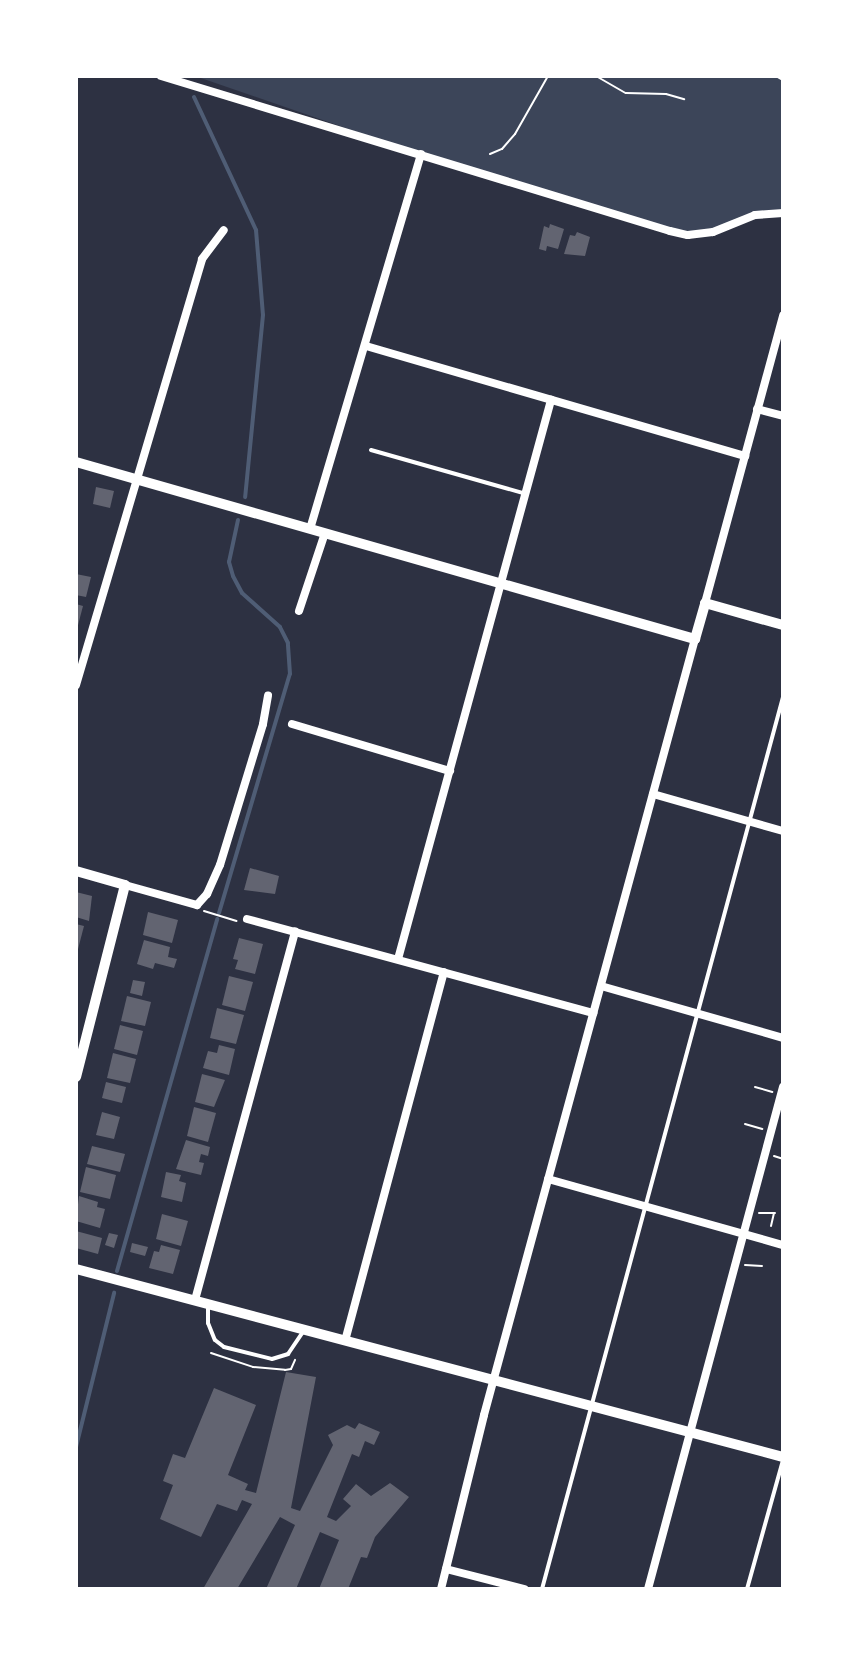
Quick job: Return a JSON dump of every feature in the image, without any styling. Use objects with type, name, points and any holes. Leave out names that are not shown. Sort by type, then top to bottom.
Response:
[{"type":"street","points":[[161,76],[688,235],[713,232],[755,215],[783,213]]},
{"type":"street","points":[[310,529],[421,154]]},
{"type":"street","points":[[76,685],[202,259],[224,230]]},
{"type":"street","points":[[441,1589],[548,1179],[783,315]]},
{"type":"street","points":[[366,346],[745,456]]},
{"type":"street","points":[[398,959],[551,400]]},
{"type":"street","points":[[757,409],[783,416]]},
{"type":"street","points":[[76,462],[695,639]]},
{"type":"street","points":[[299,611],[325,533]]},
{"type":"street","points":[[705,603],[783,625]]},
{"type":"street","points":[[76,871],[197,905],[213,884],[220,865],[263,724],[268,695]]},
{"type":"street","points":[[292,724],[450,771]]},
{"type":"street","points":[[653,794],[783,831]]},
{"type":"street","points":[[76,1077],[125,885]]},
{"type":"street","points":[[247,919],[593,1013]]},
{"type":"street","points":[[195,1300],[295,931]]},
{"type":"street","points":[[345,1341],[444,972]]},
{"type":"street","points":[[601,986],[783,1038]]},
{"type":"street","points":[[648,1589],[782,1091]]},
{"type":"street","points":[[548,1179],[783,1245]]},
{"type":"street","points":[[76,1269],[592,1404],[783,1458]]},
{"type":"street","points":[[446,1569],[524,1589]]},
{"type":"lane","points":[[778,76],[783,79]]},
{"type":"lane","points":[[371,450],[526,494]]},
{"type":"lane","points":[[542,1589],[783,697]]},
{"type":"lane","points":[[208,1304],[208,1323],[215,1340],[224,1347],[272,1359],[288,1354],[304,1330]]},
{"type":"lane","points":[[747,1589],[783,1458]]},
{"type":"path","points":[[490,154],[502,149],[515,134],[548,76]]},
{"type":"path","points":[[596,76],[626,93],[666,94],[684,99]]},
{"type":"path","points":[[214,914],[225,917]]},
{"type":"path","points":[[755,1087],[782,1091]]},
{"type":"path","points":[[745,1124],[771,1131]]},
{"type":"path","points":[[750,1211],[775,1212],[771,1226]]},
{"type":"path","points":[[736,1262],[762,1266]]},
{"type":"shaded area","points":[[195,76],[783,76],[783,213],[688,235],[421,154]]},
{"type":"building","points":[[550,224],[564,229],[558,249],[547,246],[546,251],[539,249],[544,226],[549,228]]},
{"type":"building","points":[[577,232],[590,237],[585,256],[564,254],[570,235],[575,236]]},
{"type":"building","points":[[96,487],[114,491],[110,508],[93,504]]},
{"type":"building","points":[[76,574],[91,577],[86,597],[76,595]]},
{"type":"building","points":[[76,604],[83,606],[77,629],[76,629]]},
{"type":"building","points":[[250,868],[279,876],[275,894],[244,890]]},
{"type":"building","points":[[76,892],[92,896],[89,921],[76,917]]},
{"type":"building","points":[[148,912],[178,920],[172,943],[143,935]]},
{"type":"building","points":[[76,924],[84,926],[77,953],[76,952]]},
{"type":"building","points":[[239,938],[263,944],[255,974],[235,969],[238,960],[233,959]]},
{"type":"building","points":[[144,940],[170,947],[168,957],[177,959],[174,968],[155,963],[153,969],[137,964]]},
{"type":"building","points":[[229,976],[253,982],[245,1011],[222,1005]]},
{"type":"building","points":[[133,980],[145,982],[142,996],[130,993]]},
{"type":"building","points":[[127,996],[151,1002],[145,1026],[121,1021]]},
{"type":"building","points":[[217,1008],[244,1015],[236,1044],[210,1038]]},
{"type":"building","points":[[120,1025],[143,1031],[137,1055],[114,1049]]},
{"type":"building","points":[[219,1045],[235,1049],[229,1075],[203,1068],[208,1051],[217,1053]]},
{"type":"building","points":[[113,1053],[136,1059],[130,1083],[107,1078]]},
{"type":"building","points":[[202,1074],[225,1080],[214,1107],[195,1102]]},
{"type":"building","points":[[106,1082],[126,1087],[122,1103],[102,1098]]},
{"type":"building","points":[[194,1107],[216,1113],[208,1142],[187,1136]]},
{"type":"building","points":[[102,1112],[120,1117],[114,1139],[96,1135]]},
{"type":"building","points":[[186,1140],[210,1147],[208,1156],[201,1154],[199,1162],[204,1163],[201,1175],[176,1169]]},
{"type":"building","points":[[92,1146],[125,1154],[120,1172],[87,1164]]},
{"type":"building","points":[[86,1167],[116,1175],[110,1199],[80,1192]]},
{"type":"building","points":[[166,1172],[181,1175],[179,1181],[186,1183],[182,1202],[161,1197]]},
{"type":"building","points":[[79,1196],[98,1202],[97,1207],[105,1209],[100,1228],[76,1221]]},
{"type":"building","points":[[162,1214],[188,1221],[181,1246],[156,1239]]},
{"type":"building","points":[[76,1231],[102,1238],[98,1254],[76,1248]]},
{"type":"building","points":[[109,1233],[118,1235],[114,1248],[105,1245]]},
{"type":"building","points":[[132,1243],[148,1247],[145,1256],[130,1252]]},
{"type":"building","points":[[161,1245],[180,1250],[173,1274],[149,1268],[154,1251],[159,1252]]},
{"type":"building","points":[[286,1372],[316,1377],[291,1508],[300,1511],[333,1445],[328,1435],[347,1425],[355,1429],[359,1423],[380,1432],[374,1445],[365,1441],[359,1457],[352,1454],[327,1517],[336,1521],[351,1506],[343,1499],[356,1484],[371,1496],[390,1483],[409,1497],[375,1537],[367,1558],[361,1557],[348,1589],[319,1589],[339,1540],[320,1532],[296,1589],[266,1589],[295,1525],[280,1517],[237,1589],[203,1589],[252,1504],[242,1500],[237,1511],[217,1504],[201,1537],[160,1519],[173,1485],[163,1481],[173,1454],[185,1458],[214,1388],[256,1405],[228,1475],[248,1484],[245,1490],[256,1493]]},
{"type":"waterway","points":[[194,97],[256,230],[263,315],[245,497]]},
{"type":"waterway","points":[[219,913],[290,674],[288,643],[280,627],[242,593],[233,576],[229,562],[238,520]]},
{"type":"waterway","points":[[117,1271],[217,919]]},
{"type":"waterway","points":[[76,1447],[114,1293]]}]
